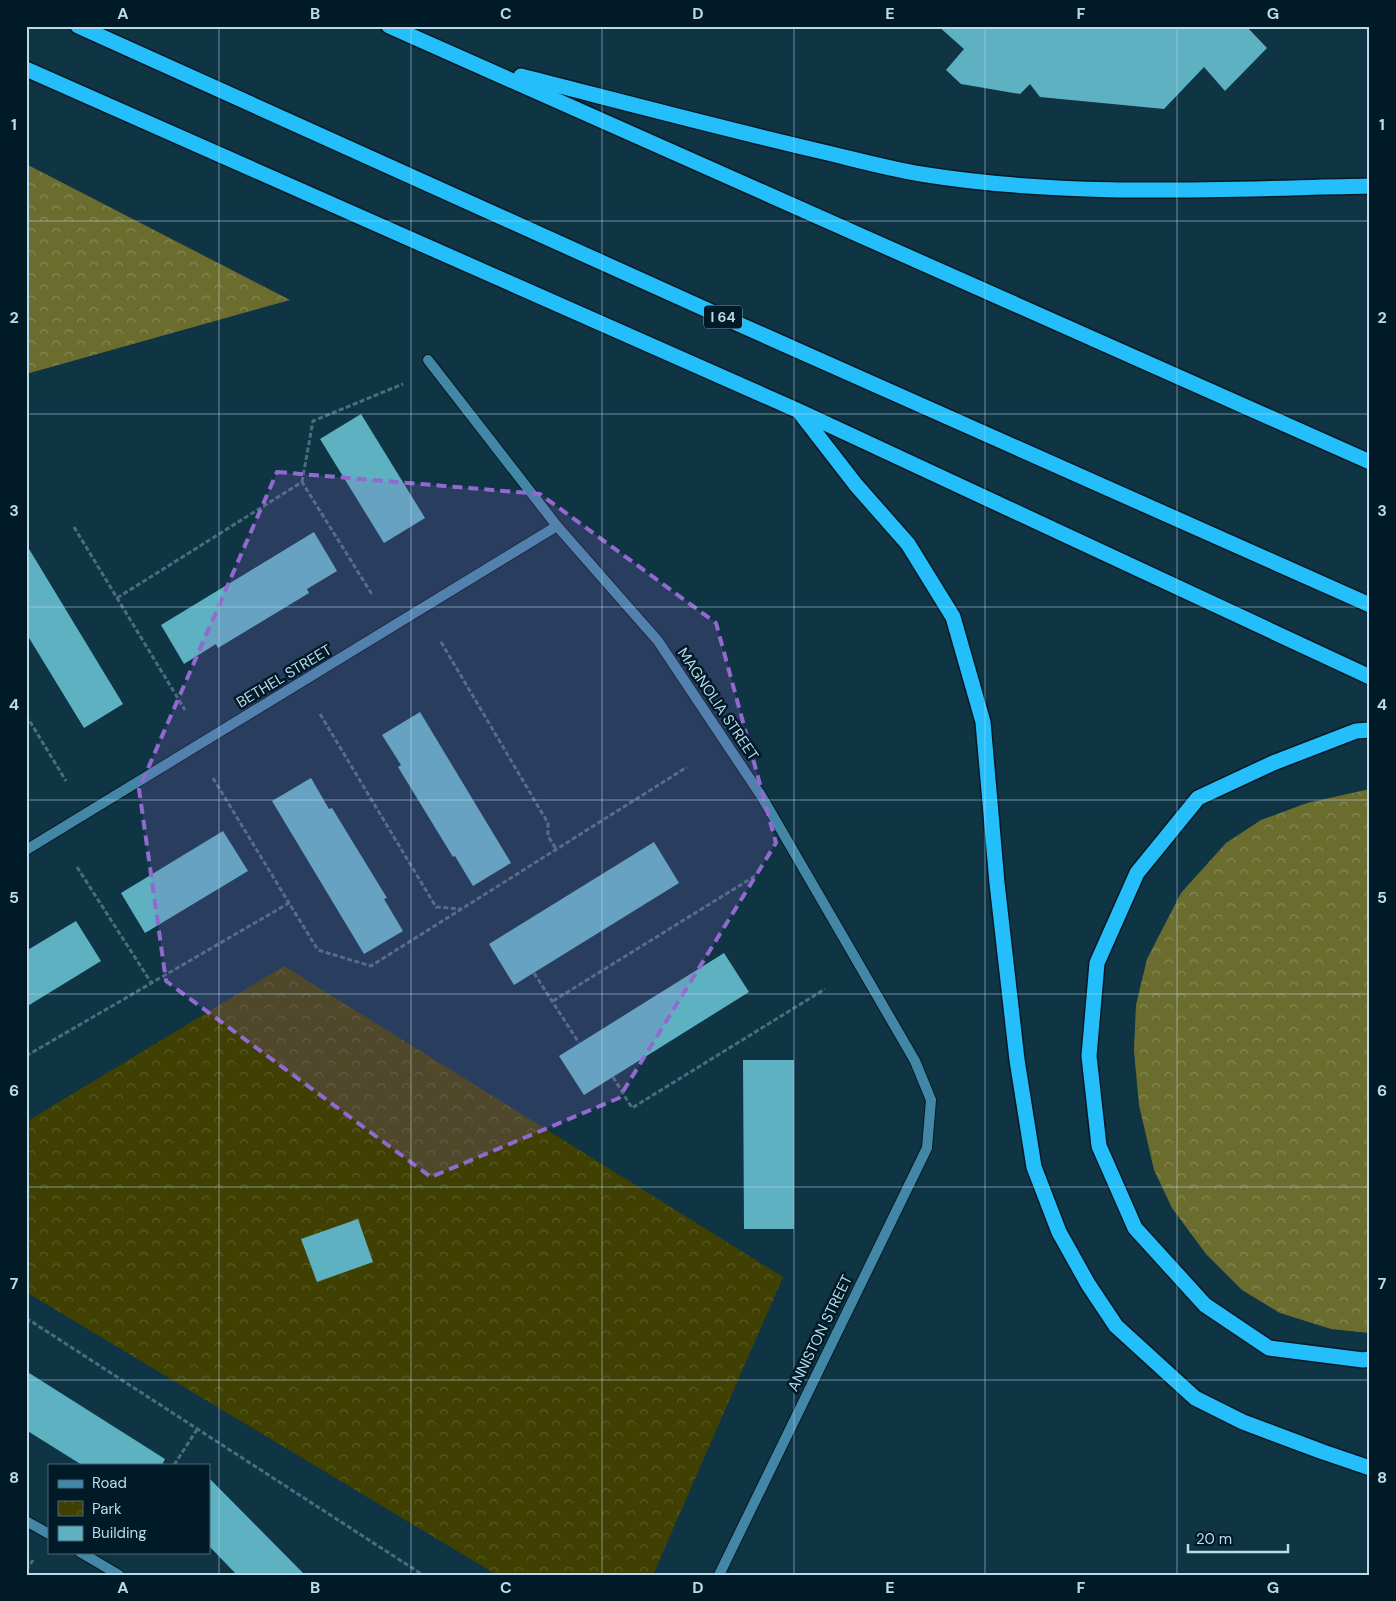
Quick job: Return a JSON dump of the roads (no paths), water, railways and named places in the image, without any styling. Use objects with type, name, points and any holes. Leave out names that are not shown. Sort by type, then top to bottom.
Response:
[{"type":"highway","name":"I 64","points":[[78,26],[706,310],[1370,605]]},
{"type":"highway","points":[[389,26],[1370,462]]},
{"type":"highway","points":[[480,66],[760,137],[919,174],[978,182],[1038,187],[1172,190],[1370,186]]},
{"type":"highway","points":[[26,69],[799,411],[1370,677]]},
{"type":"highway","points":[[799,411],[856,485],[908,544],[953,617],[983,722],[997,883],[1014,1040],[1034,1167],[1059,1232],[1088,1284],[1116,1326],[1195,1398],[1243,1422],[1370,1468]]},
{"type":"highway","points":[[1370,730],[1356,731],[1273,763],[1198,798],[1137,873],[1097,963],[1089,1056],[1100,1146],[1135,1228],[1205,1304],[1269,1348],[1363,1360],[1370,1359]]},
{"type":"street","name":"MAGNOLIA STREET","points":[[428,360],[557,526],[658,641],[756,788],[915,1061],[931,1100]]},
{"type":"street","name":"BETHEL STREET","points":[[26,850],[557,526]]},
{"type":"street","name":"ANNISTON STREET","points":[[719,1575],[927,1148],[931,1100]]},
{"type":"street","points":[[26,1521],[48,1533]]},
{"type":"street","points":[[83,1554],[119,1575]]}]
